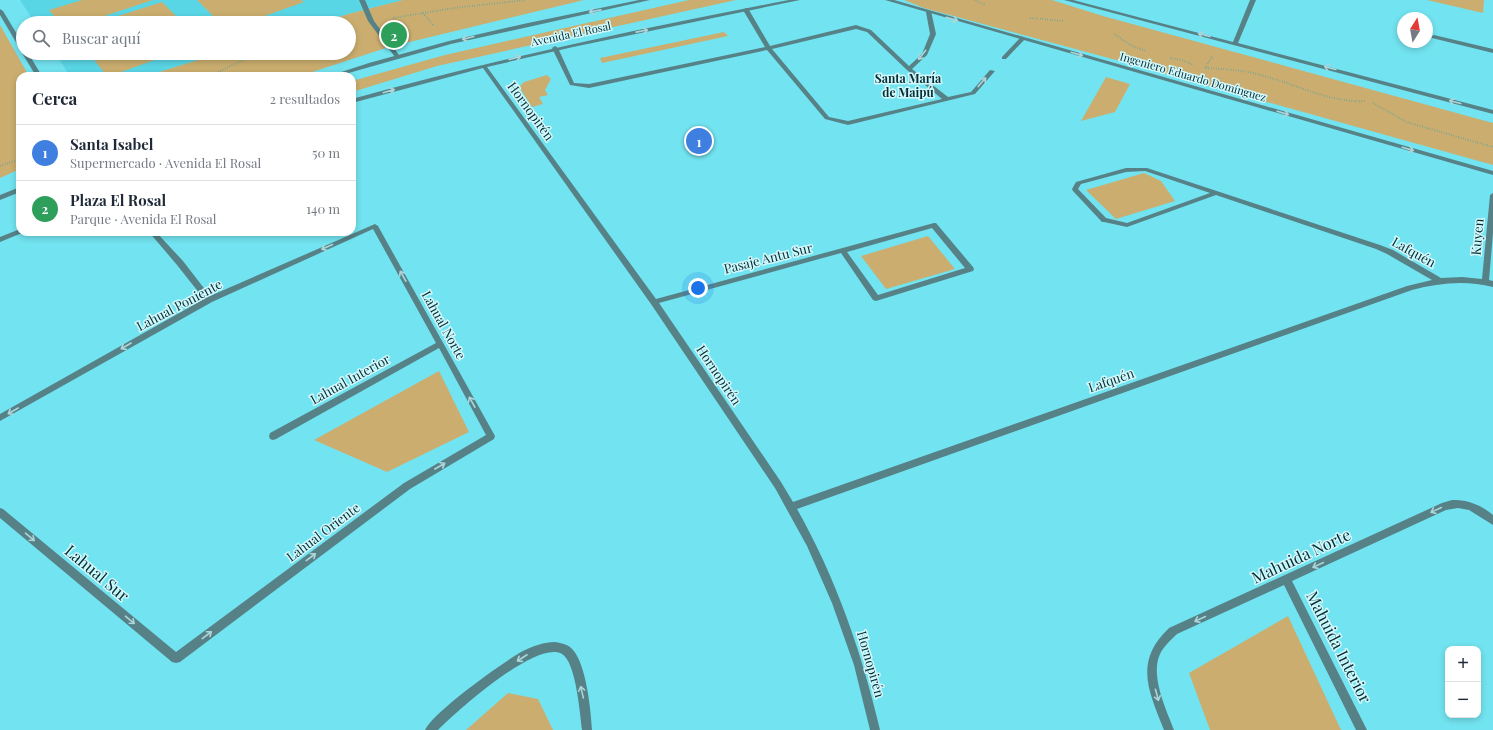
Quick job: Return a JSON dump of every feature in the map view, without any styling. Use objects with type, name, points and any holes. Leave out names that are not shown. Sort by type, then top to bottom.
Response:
[{"type":"street","points":[[362,0],[371,22],[398,56]]},
{"type":"street","name":"Avenida El Rosal","points":[[345,72],[398,56],[504,29],[647,0]]},
{"type":"street","name":"Avenida El Rosal","points":[[356,100],[555,48],[797,0]]},
{"type":"street","name":"Ingeniero Eduardo Domínguez","points":[[888,0],[1493,173]]},
{"type":"street","points":[[1067,0],[1493,112]]},
{"type":"street","points":[[1235,43],[1253,0]]},
{"type":"street","points":[[746,10],[768,48],[827,118],[848,123],[946,98],[973,93],[992,71]]},
{"type":"street","points":[[0,11],[16,37]]},
{"type":"street","points":[[909,69],[924,55],[933,34],[929,12]]},
{"type":"street","points":[[555,48],[572,84],[589,86],[768,48],[856,27],[869,31],[909,69],[946,98]]},
{"type":"street","points":[[1434,37],[1493,51]]},
{"type":"street","points":[[1004,58],[1022,39]]},
{"type":"street","points":[[29,60],[37,72]]},
{"type":"street","name":"Hornopirén","points":[[484,66],[654,302],[778,485],[791,507],[818,557],[839,604],[855,653],[875,730]]},
{"type":"street","name":"Lafquén","points":[[1216,193],[1127,225],[1104,220],[1075,189],[1078,183],[1126,170],[1145,169],[1378,247],[1390,252],[1440,281]]},
{"type":"street","points":[[0,198],[16,192]]},
{"type":"street","name":"Kuyen","points":[[1489,283],[1493,195]]},
{"type":"street","name":"Pasaje Antu Sur","points":[[654,302],[709,286],[843,252],[934,225],[970,269],[876,298],[843,252]]},
{"type":"street","name":"Lahual Poniente","points":[[356,235],[376,226]]},
{"type":"street","name":"Lahual Norte","points":[[376,226],[491,436]]},
{"type":"street","points":[[0,240],[16,233]]},
{"type":"street","points":[[156,236],[180,263],[209,300]]},
{"type":"street","name":"Lahual Poniente","points":[[0,418],[209,300],[353,236]]},
{"type":"street","name":"Lafquén","points":[[791,507],[1410,288],[1440,281],[1464,279],[1489,283]]},
{"type":"street","name":"Lahual Interior","points":[[273,436],[440,344]]},
{"type":"street","name":"Lahual Oriente","points":[[176,658],[407,486],[491,436]]},
{"type":"street","name":"Mahuida Norte","points":[[1169,730],[1157,698],[1152,677],[1154,658],[1161,642],[1173,632],[1445,506],[1462,503],[1487,515],[1493,521]]},
{"type":"street","name":"Lahual Sur","points":[[0,512],[176,658]]},
{"type":"street","name":"Mahuida Interior","points":[[1286,579],[1362,730]]},
{"type":"street","points":[[430,730],[487,681],[526,655],[542,649],[559,648],[571,655],[577,671],[586,709],[588,730]]},
{"type":"path","points":[[371,22],[454,8],[526,0]]},
{"type":"path","points":[[1190,86],[1201,77],[1205,68],[1216,54],[1235,43]]},
{"type":"path","points":[[218,72],[244,60]]},
{"type":"path","points":[[1205,68],[1249,72],[1271,77],[1305,91],[1344,101],[1359,102],[1368,100]]},
{"type":"path","points":[[1350,74],[1351,84],[1355,92],[1406,122],[1493,147]]},
{"type":"path","points":[[0,166],[16,160]]},
{"type":"shaded area","points":[[20,0],[403,0],[342,16],[30,16]]},
{"type":"shaded area","points":[[82,0],[153,0],[104,16],[54,16],[49,10]]},
{"type":"shaded area","points":[[197,0],[301,0],[304,2],[265,16],[213,16]]},
{"type":"shaded area","points":[[403,0],[584,0],[389,47],[356,58],[356,16],[342,16]]},
{"type":"shaded area","points":[[689,0],[736,0],[437,66],[356,91],[356,80],[445,55]]},
{"type":"shaded area","points":[[904,0],[1052,0],[1103,16],[1493,123],[1493,165],[924,8]]},
{"type":"shaded area","points":[[1427,0],[1484,0],[1483,13]]},
{"type":"shaded area","points":[[162,2],[176,16],[118,16]]},
{"type":"shaded area","points":[[0,25],[16,53],[16,60],[20,60],[27,72],[16,72],[16,171],[0,178]]},
{"type":"shaded area","points":[[724,32],[728,36],[602,63],[600,58]]},
{"type":"shaded area","points":[[60,60],[198,60],[159,72],[67,72]]},
{"type":"shaded area","points":[[94,60],[155,60],[121,72],[104,72]]},
{"type":"shaded area","points":[[198,60],[349,60],[312,72],[159,72]]},
{"type":"shaded area","points":[[547,75],[551,79],[545,90],[548,95],[539,97],[543,104],[532,107],[519,87],[524,82]]},
{"type":"shaded area","points":[[1106,77],[1130,84],[1115,112],[1081,121]]},
{"type":"shaded area","points":[[1144,173],[1161,181],[1175,201],[1116,219],[1086,190]]},
{"type":"shaded area","points":[[928,236],[955,269],[886,289],[861,256]]},
{"type":"shaded area","points":[[439,371],[469,432],[387,472],[314,440]]},
{"type":"shaded area","points":[[1288,616],[1341,730],[1210,730],[1189,673]]},
{"type":"shaded area","points":[[508,693],[538,699],[553,730],[466,730]]},
{"type":"place","name":"Plaza El Rosal","points":[[394,35]]},
{"type":"place","name":"Santa Isabel","points":[[699,141]]},
{"type":"district","name":"Santa María de Maipú","points":[[908,86]]}]
